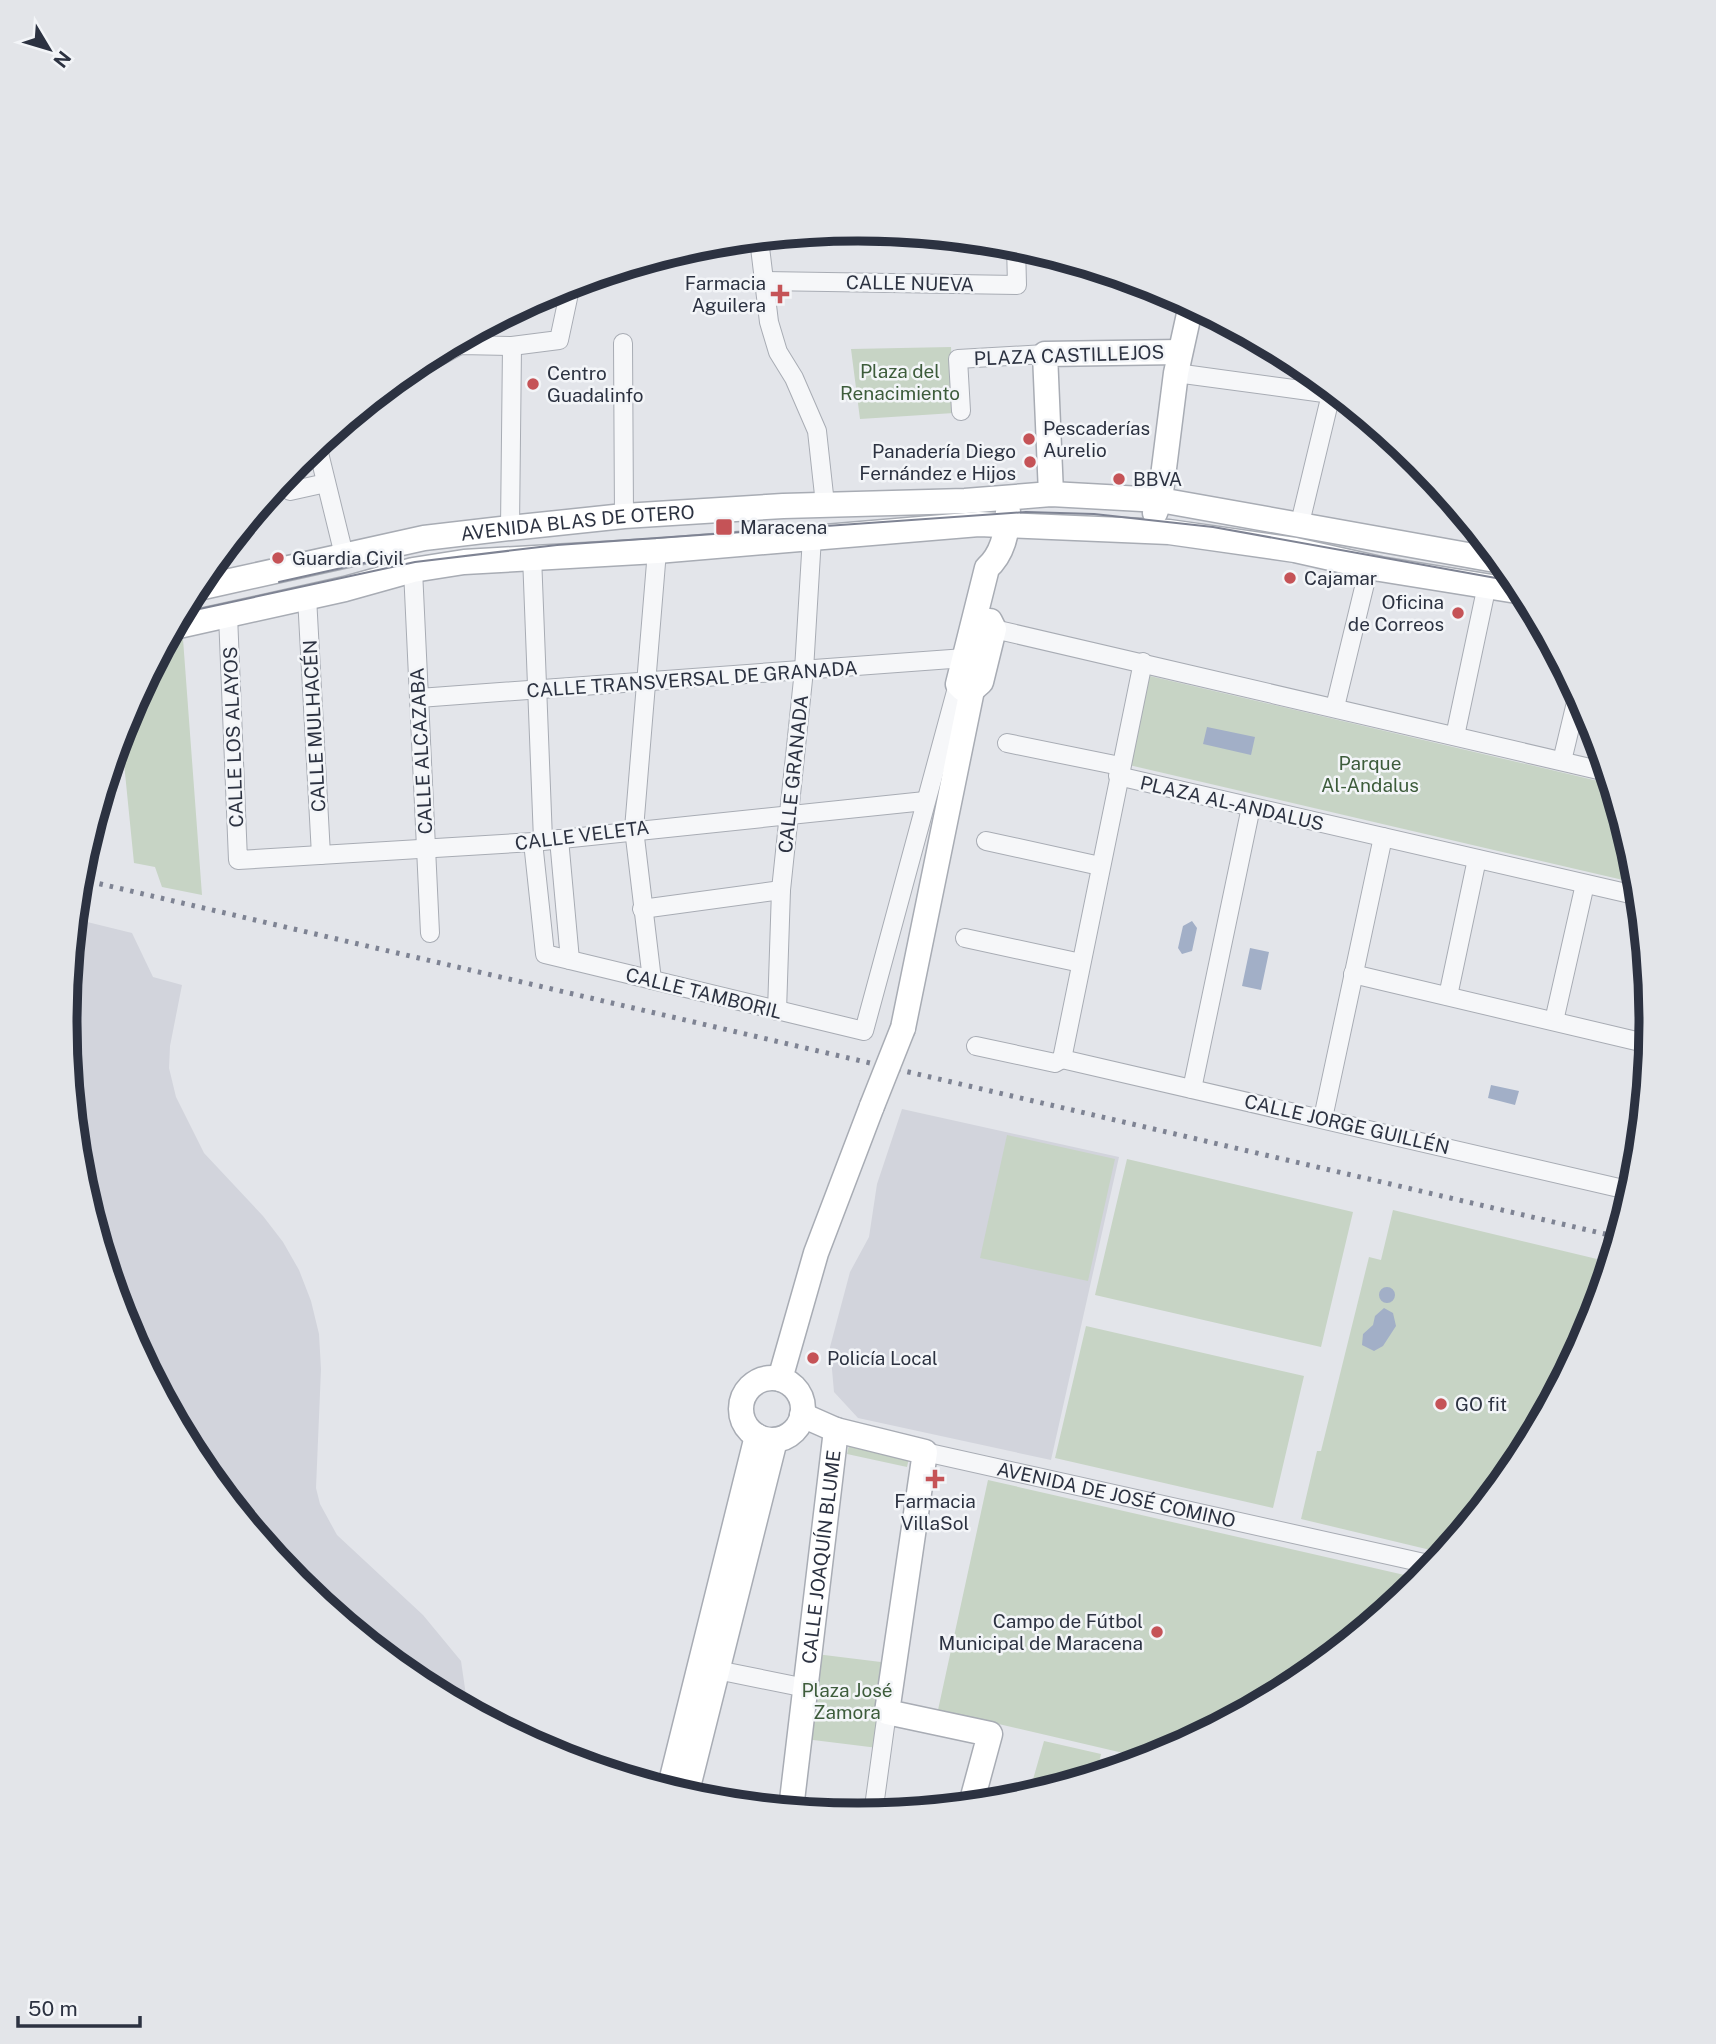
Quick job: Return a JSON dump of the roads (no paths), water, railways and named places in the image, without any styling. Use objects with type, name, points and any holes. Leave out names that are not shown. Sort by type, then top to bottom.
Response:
[{"type":"street","points":[[760,248],[769,322],[778,352],[794,377],[817,431],[825,504]]},
{"type":"street","name":"CALLE NUEVA","points":[[764,281],[1017,285],[1016,258]]},
{"type":"street","points":[[471,344],[512,346],[559,340],[568,297]]},
{"type":"street","points":[[1140,532],[1153,519],[1160,500],[1178,363],[1189,315]]},
{"type":"street","points":[[623,342],[624,516]]},
{"type":"street","points":[[510,528],[512,346]]},
{"type":"street","points":[[1007,527],[1051,494],[1045,354]]},
{"type":"street","name":"PLAZA CASTILLEJOS","points":[[961,411],[958,359],[1045,354],[1178,363]]},
{"type":"street","points":[[1178,363],[1314,389]]},
{"type":"street","points":[[1300,523],[1330,400]]},
{"type":"street","points":[[320,457],[344,555]]},
{"type":"street","points":[[288,489],[290,491],[326,483]]},
{"type":"street","name":"AVENIDA BLAS DE OTERO","points":[[211,585],[424,538],[510,528],[624,516],[1051,494],[1160,500],[1486,558]]},
{"type":"street","points":[[780,1379],[816,1253],[903,1028],[965,687],[965,658],[985,625],[1003,571],[998,559],[1007,527],[1008,497]]},
{"type":"street","name":"AVENIDA BLAS DE OTERO","points":[[187,623],[413,570],[532,556],[657,551],[979,524],[1169,532],[1295,550],[1368,567],[1508,589]]},
{"type":"street","name":"CALLE GRANADA","points":[[777,1011],[780,890],[804,670],[812,537]]},
{"type":"street","points":[[652,980],[634,829],[657,551]]},
{"type":"street","points":[[532,556],[545,840],[570,960]]},
{"type":"street","points":[[1335,707],[1368,567]]},
{"type":"street","name":"CALLE ALCAZABA","points":[[413,570],[429,933]]},
{"type":"street","points":[[1455,736],[1487,585]]},
{"type":"street","name":"CALLE MULHACÉN","points":[[307,597],[321,855]]},
{"type":"street","name":"CALLE LOS ALAYOS","points":[[228,615],[238,860]]},
{"type":"street","points":[[985,625],[1598,770]]},
{"type":"street","points":[[965,687],[981,682],[985,625]]},
{"type":"street","name":"CALLE TRANSVERSAL DE GRANADA","points":[[419,698],[965,658]]},
{"type":"street","name":"PLAZA AL-ANDALUS","points":[[1143,662],[1119,771],[1251,807],[1628,894]]},
{"type":"street","points":[[925,801],[965,687]]},
{"type":"street","points":[[1562,761],[1574,711]]},
{"type":"street","points":[[1006,743],[1119,771],[1062,1059]]},
{"type":"street","name":"CALLE VELETA","points":[[238,860],[426,850],[545,840],[925,801]]},
{"type":"street","name":"CALLE TAMBORIL","points":[[545,840],[545,954],[864,1031],[925,801]]},
{"type":"street","points":[[1192,1089],[1251,807]]},
{"type":"street","points":[[1323,1118],[1383,837]]},
{"type":"street","points":[[986,841],[1100,866]]},
{"type":"street","points":[[1448,996],[1477,859]]},
{"type":"street","points":[[1554,1021],[1585,884]]},
{"type":"street","points":[[642,909],[780,890]]},
{"type":"street","points":[[965,938],[1081,963]]},
{"type":"street","points":[[1353,974],[1638,1041]]},
{"type":"street","name":"CALLE JORGE GUILLÉN","points":[[975,1046],[1055,1063],[1062,1059],[1621,1188]]},
{"type":"street","points":[[780,1379],[789,1382],[801,1397],[803,1415],[793,1432],[766,1438],[744,1421],[744,1395],[756,1382],[780,1379]]},
{"type":"street","name":"AVENIDA DE JOSÉ COMINO","points":[[803,1415],[836,1430],[925,1452],[1421,1562]]},
{"type":"street","name":"CALLE JOAQUÍN BLUME","points":[[792,1800],[836,1430]]},
{"type":"street","points":[[689,1784],[717,1670],[766,1438]]},
{"type":"street","points":[[672,1780],[766,1438]]},
{"type":"street","points":[[875,1802],[925,1452]]},
{"type":"street","points":[[717,1670],[806,1688]]},
{"type":"street","points":[[887,1712],[990,1734],[974,1794]]},
{"type":"water","points":[[1207,727],[1255,737],[1251,755],[1203,744]]},
{"type":"water","points":[[1192,921],[1197,928],[1192,951],[1182,954],[1178,948],[1183,926]]},
{"type":"water","points":[[1250,948],[1269,952],[1261,990],[1242,986]]},
{"type":"water","points":[[1491,1085],[1519,1091],[1515,1105],[1488,1098]]},
{"type":"water","points":[[1384,1287],[1390,1287],[1395,1295],[1393,1301],[1384,1303],[1379,1298],[1379,1292]]},
{"type":"water","points":[[1384,1308],[1393,1313],[1396,1326],[1383,1346],[1374,1351],[1362,1345],[1363,1334],[1373,1325],[1375,1316]]},
{"type":"tram line","points":[[195,610],[415,562],[557,545],[1026,512],[1094,514],[1213,527],[1501,579]]},
{"type":"tram line","points":[[279,582],[391,557]]},
{"type":"railway","points":[[90,882],[1609,1235]]},
{"type":"place","name":"Farmacia Aguilera","points":[[780,294]]},
{"type":"place","name":"Centro Guadalinfo","points":[[533,384]]},
{"type":"place","name":"Pescaderías Aurelio","points":[[1029,439]]},
{"type":"place","name":"Panadería Diego Fernández e Hijos","points":[[1030,462]]},
{"type":"place","name":"BBVA","points":[[1119,479]]},
{"type":"place","name":"Maracena","points":[[724,527]]},
{"type":"place","name":"Guardia Civil","points":[[278,558]]},
{"type":"place","name":"Cajamar","points":[[1290,578]]},
{"type":"place","name":"Oficina de Correos","points":[[1458,613]]},
{"type":"place","name":"Policía Local","points":[[813,1358]]},
{"type":"place","name":"GO fit","points":[[1441,1404]]},
{"type":"place","name":"Farmacia VillaSol","points":[[935,1479]]},
{"type":"place","name":"Campo de Fútbol Municipal de Maracena","points":[[1157,1632]]},
{"type":"park label","name":"Plaza del Renacimiento","points":[[900,382]]},
{"type":"park label","name":"Parque Al-Andalus","points":[[1370,774]]},
{"type":"park label","name":"Plaza José Zamora","points":[[847,1701]]}]
